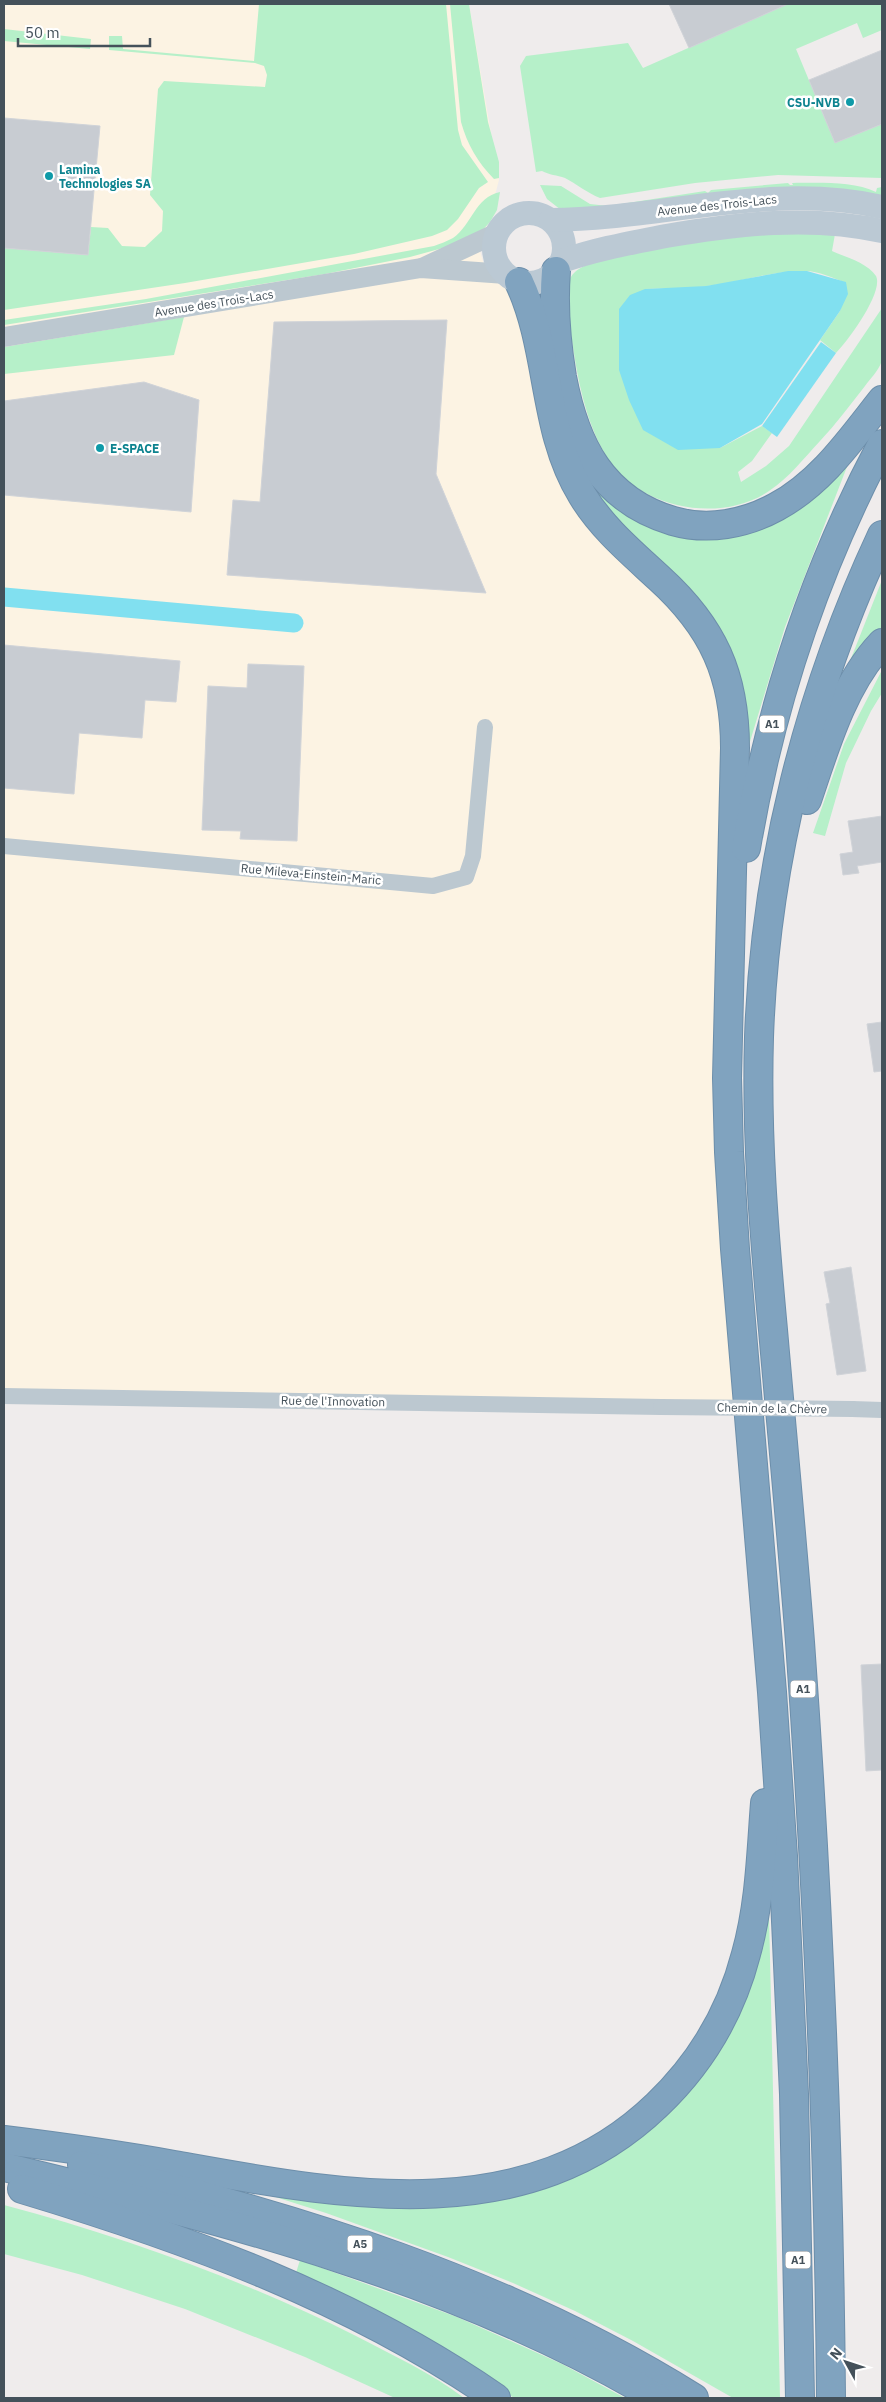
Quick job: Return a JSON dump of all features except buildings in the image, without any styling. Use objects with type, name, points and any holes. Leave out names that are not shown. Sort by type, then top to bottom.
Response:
[{"type":"highway","points":[[559,266],[553,303],[556,338],[570,409],[584,447],[597,469],[612,486],[638,506],[659,516],[682,523],[705,526],[727,524],[752,518],[776,507],[817,478],[882,400]]},
{"type":"highway","points":[[512,278],[531,310],[555,431],[573,479],[589,506],[610,532],[673,591],[695,616],[712,640],[728,680],[735,726],[728,1021]]},
{"type":"highway","name":"A1","points":[[800,2398],[796,2173],[790,2014],[772,1692],[731,1200],[727,1087],[728,1021],[742,868],[752,813],[772,726],[814,596],[844,523],[882,444]]},
{"type":"highway","name":"A1","points":[[832,2398],[826,2104],[814,1856],[800,1645],[769,1288],[760,1156],[759,1064],[762,981],[770,911],[782,836],[806,736],[849,611],[882,535]]},
{"type":"highway","points":[[762,981],[795,841],[820,761],[852,687],[882,643]]},
{"type":"highway","points":[[4,2140],[107,2153],[324,2190],[400,2195],[453,2193],[522,2180],[571,2163],[604,2146],[648,2114],[681,2080],[705,2047],[733,1994],[746,1956],[758,1898],[772,1692]]},
{"type":"highway","name":"A5","points":[[4,2147],[200,2195],[314,2229],[408,2260],[551,2319],[622,2355],[694,2398]]},
{"type":"highway","points":[[4,2167],[196,2215],[384,2272],[456,2299],[542,2337],[657,2398]]},
{"type":"highway","points":[[4,2184],[123,2221],[293,2286],[387,2330],[460,2373],[496,2398]]},
{"type":"main road","name":"Avenue des Trois-Lacs","points":[[498,233],[508,220],[524,213],[533,213],[551,220],[606,218],[724,203],[789,198],[838,199],[882,207]]},
{"type":"main road","points":[[551,220],[557,226],[564,243],[559,266]]},
{"type":"main road","name":"Avenue des Trois-Lacs","points":[[512,278],[535,283],[543,280],[559,266],[596,249],[696,231],[751,224],[822,222],[882,231]]},
{"type":"main road","points":[[498,233],[494,251],[500,267],[512,278]]},
{"type":"street","name":"Avenue des Trois-Lacs","points":[[5,336],[420,268],[498,233]]},
{"type":"street","name":"Avenue des Trois-Lacs","points":[[420,268],[512,278]]},
{"type":"street","name":"Rue Mileva-Einstein-Maric","points":[[4,846],[433,886],[466,877],[474,856],[485,727]]},
{"type":"street","name":"Rue de l'Innovation","points":[[4,1396],[661,1407]]},
{"type":"street","name":"Chemin de la Chèvre","points":[[661,1407],[882,1410]]},
{"type":"shaded area","points":[[4,4],[469,4],[499,180],[480,251],[484,265],[513,293],[725,671],[727,1078],[749,1408],[4,1396]]},
{"type":"green space","points":[[259,4],[446,4],[458,130],[462,145],[488,182],[479,188],[458,219],[447,230],[432,236],[354,254],[185,283],[4,310],[4,248],[88,255],[91,227],[108,228],[122,246],[145,247],[162,231],[163,211],[150,195],[158,89],[164,81],[265,87],[267,75],[264,66],[255,63],[109,50],[109,36],[122,36],[123,49],[254,61]]},
{"type":"green space","points":[[450,4],[469,4],[488,122],[499,162],[499,178],[494,179],[478,160],[466,138],[461,122]]},
{"type":"green space","points":[[788,4],[882,4],[882,30],[863,38],[857,23],[796,49],[835,143],[882,124],[882,178],[778,175],[695,183],[600,198],[565,178],[542,171],[536,172],[520,66],[526,56],[628,43],[643,68]]},
{"type":"green space","points":[[4,29],[91,39],[90,49],[4,41]]},
{"type":"green space","points":[[788,183],[790,185],[793,185],[792,183],[846,184],[867,188],[876,192],[877,188],[882,187],[882,197],[561,210],[547,199],[540,185],[561,186],[590,204],[608,206],[705,191],[708,193],[711,190]]},
{"type":"green space","points":[[500,192],[497,210],[490,222],[480,233],[461,243],[410,257],[325,274],[4,325],[4,320],[146,299],[434,246],[453,238],[465,226],[485,199]]},
{"type":"green space","points":[[756,234],[835,234],[832,251],[868,267],[876,276],[877,283],[875,293],[864,316],[836,353],[820,340],[840,311],[846,283],[826,275],[810,271],[793,271],[699,287],[645,289],[720,448],[762,426],[772,433],[752,461],[738,472],[741,482],[766,466],[789,446],[882,308],[883,345],[881,363],[874,375],[826,435],[790,474],[769,491],[749,501],[726,507],[680,506],[657,498],[636,487],[619,472],[598,441],[587,413],[580,385],[567,315],[567,287],[575,272],[587,265],[607,258],[661,247]]},
{"type":"green space","points":[[184,317],[174,355],[4,374],[4,347]]},
{"type":"green space","points":[[576,450],[699,533],[850,459],[785,627],[748,748],[737,690],[602,515]]},
{"type":"green space","points":[[882,580],[882,632],[856,665],[850,661]]},
{"type":"green space","points":[[882,670],[882,693],[871,711],[846,763],[825,836],[813,833],[844,744]]},
{"type":"green space","points":[[761,1913],[769,1914],[780,2398],[733,2398],[633,2341],[575,2311],[513,2283],[448,2257],[326,2213],[237,2185],[476,2198],[664,2109]]},
{"type":"green space","points":[[4,2205],[139,2246],[271,2296],[398,2357],[439,2380],[464,2398],[395,2398],[305,2357],[185,2309],[82,2275],[4,2254]]},
{"type":"green space","points":[[300,2260],[457,2317],[562,2364],[625,2398],[514,2398],[493,2383],[295,2276]]},
{"type":"water","points":[[788,271],[807,271],[846,282],[848,294],[840,311],[762,424],[720,448],[678,450],[643,430],[629,400],[619,370],[619,309],[630,295],[645,289],[706,286]]},
{"type":"water","points":[[821,342],[836,353],[777,437],[762,426]]},
{"type":"waterway","points":[[4,597],[294,623]]},
{"type":"place","name":"CSU-NVB","points":[[850,102]]},
{"type":"place","name":"Lamina Technologies SA","points":[[49,176]]},
{"type":"place","name":"E-SPACE","points":[[100,448]]}]
